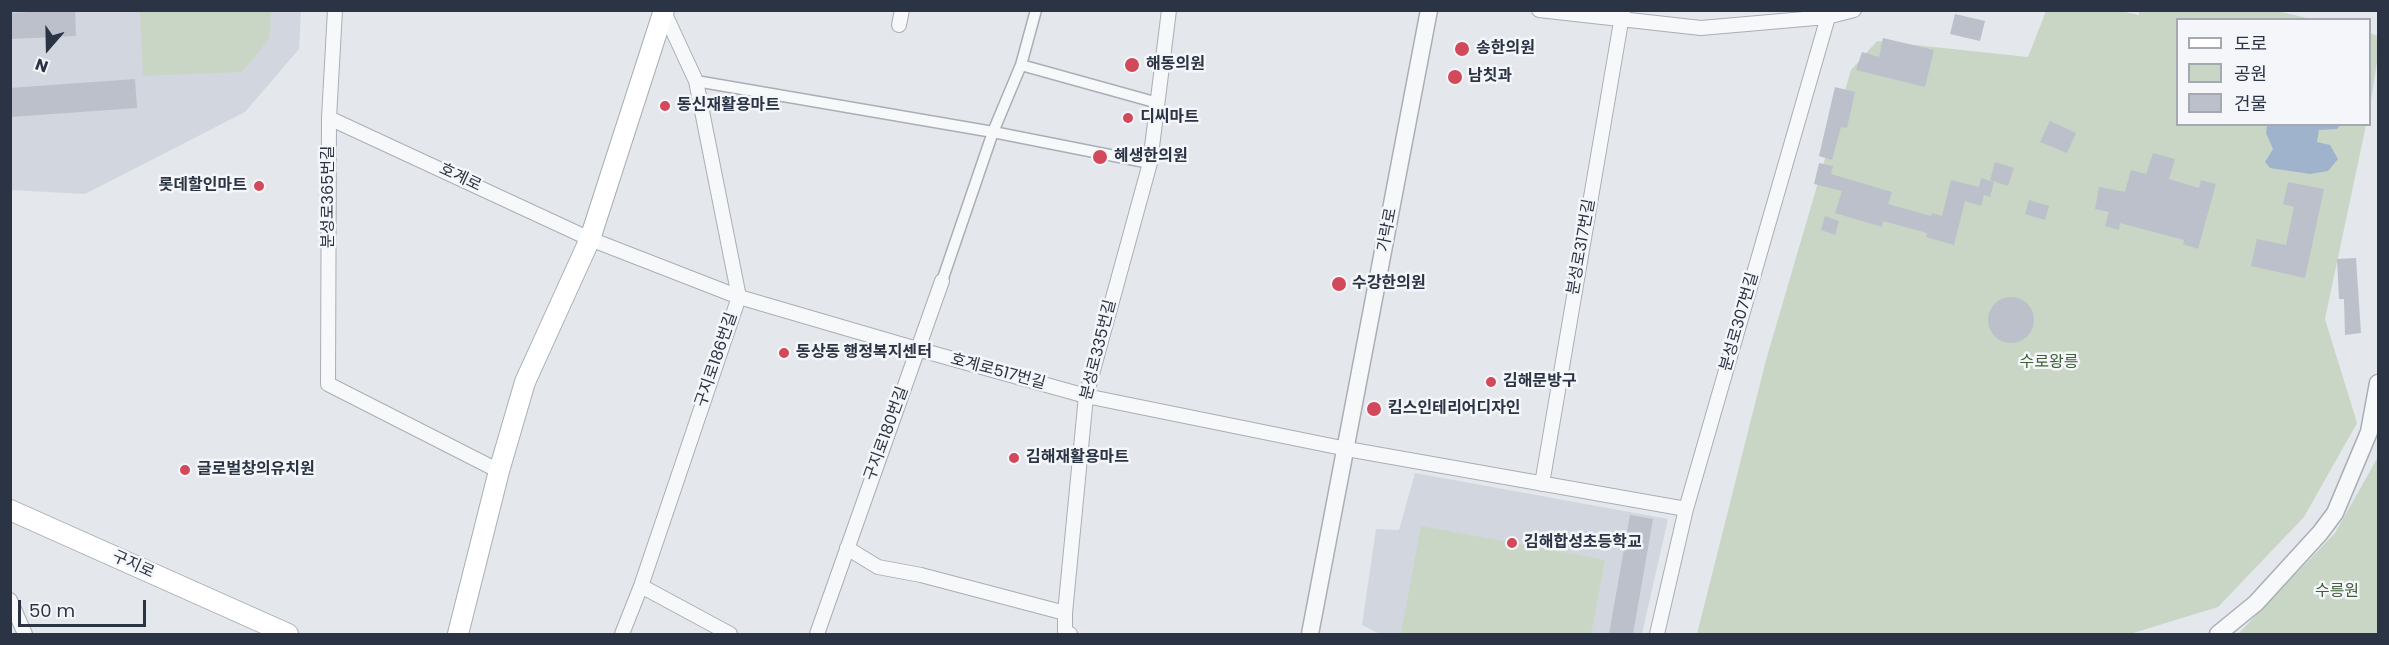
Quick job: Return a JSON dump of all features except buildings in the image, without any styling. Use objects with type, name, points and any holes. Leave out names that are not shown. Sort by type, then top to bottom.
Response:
[{"type":"main road","points":[[458,634],[499,471],[525,382],[590,239],[664,11]]},
{"type":"main road","name":"구지로","points":[[10,510],[288,634]]},
{"type":"street","name":"분성로365번길","points":[[335,10],[329,118],[328,384],[499,471]]},
{"type":"street","points":[[899,25],[902,10]]},
{"type":"street","name":"구지로180번길","points":[[817,634],[993,132],[1021,65],[1036,10]]},
{"type":"street","name":"분성로335번길","points":[[1070,634],[1065,631],[1065,614],[1086,396],[1150,163],[1169,10]]},
{"type":"street","name":"가락로","points":[[1310,634],[1429,10]]},
{"type":"street","points":[[1539,10],[1622,16],[1701,28],[1854,10]]},
{"type":"street","name":"구지로186번길","points":[[622,634],[641,586],[739,297],[696,81],[664,11]]},
{"type":"street","name":"분성로307번길","points":[[1657,634],[1686,509],[1828,14]]},
{"type":"street","name":"분성로317번길","points":[[1542,484],[1622,16]]},
{"type":"street","points":[[1021,65],[1158,103]]},
{"type":"street","points":[[696,81],[993,132],[1150,163]]},
{"type":"street","name":"호계로","points":[[329,118],[590,239]]},
{"type":"street","name":"호계로517번길","points":[[590,239],[739,297],[917,350],[1086,396],[1347,449]]},
{"type":"street","points":[[2218,634],[2256,603],[2320,533],[2335,513],[2368,432],[2379,383]]},
{"type":"street","points":[[1347,449],[1686,509]]},
{"type":"street","points":[[847,548],[878,567],[921,575],[1065,614]]},
{"type":"street","points":[[641,586],[730,634]]},
{"type":"street","points":[[10,600],[26,634]]},
{"type":"shaded area","points":[[11,11],[301,11],[299,49],[245,112],[85,194],[11,190]]},
{"type":"shaded area","name":"김해합성초등학교","points":[[1415,473],[1668,519],[1642,634],[1380,634],[1362,625],[1376,529],[1399,530]]},
{"type":"green space","name":"수로왕릉","points":[[2139,10],[2273,10],[2307,18],[2176,18],[2176,126],[2366,126],[2325,319],[2357,423],[2304,517],[2218,607],[2130,634],[1697,634],[1766,360],[1851,70],[1877,41],[2028,57],[2046,11],[2121,11],[2139,15]]},
{"type":"green space","points":[[140,11],[271,11],[269,39],[242,72],[143,76]]},
{"type":"green space","points":[[2371,33],[2378,36],[2378,56],[2371,101]]},
{"type":"green space","name":"수릉원","points":[[2378,457],[2378,634],[2238,634],[2335,533]]},
{"type":"green space","points":[[1421,526],[1605,560],[1591,634],[1401,634]]},
{"type":"water","points":[[2267,126],[2339,126],[2337,129],[2319,130],[2317,142],[2330,145],[2338,159],[2328,171],[2310,174],[2270,168],[2265,162],[2273,149],[2266,133]]},
{"type":"place","name":"송한의원","points":[[1462,49]]},
{"type":"place","name":"해동의원","points":[[1132,65]]},
{"type":"place","name":"남칫과","points":[[1455,77]]},
{"type":"place","name":"동신재활용마트","points":[[665,106]]},
{"type":"place","name":"디씨마트","points":[[1128,118]]},
{"type":"place","name":"혜생한의원","points":[[1100,157]]},
{"type":"place","name":"롯데할인마트","points":[[259,186]]},
{"type":"place","name":"수강한의원","points":[[1339,284]]},
{"type":"place","name":"동상동 행정복지센터","points":[[784,353]]},
{"type":"place","name":"김해문방구","points":[[1491,382]]},
{"type":"place","name":"킴스인테리어디자인","points":[[1374,409]]},
{"type":"place","name":"김해재활용마트","points":[[1014,458]]},
{"type":"place","name":"글로벌창의유치원","points":[[185,470]]},
{"type":"place","name":"김해합성초등학교","points":[[1512,543]]}]
